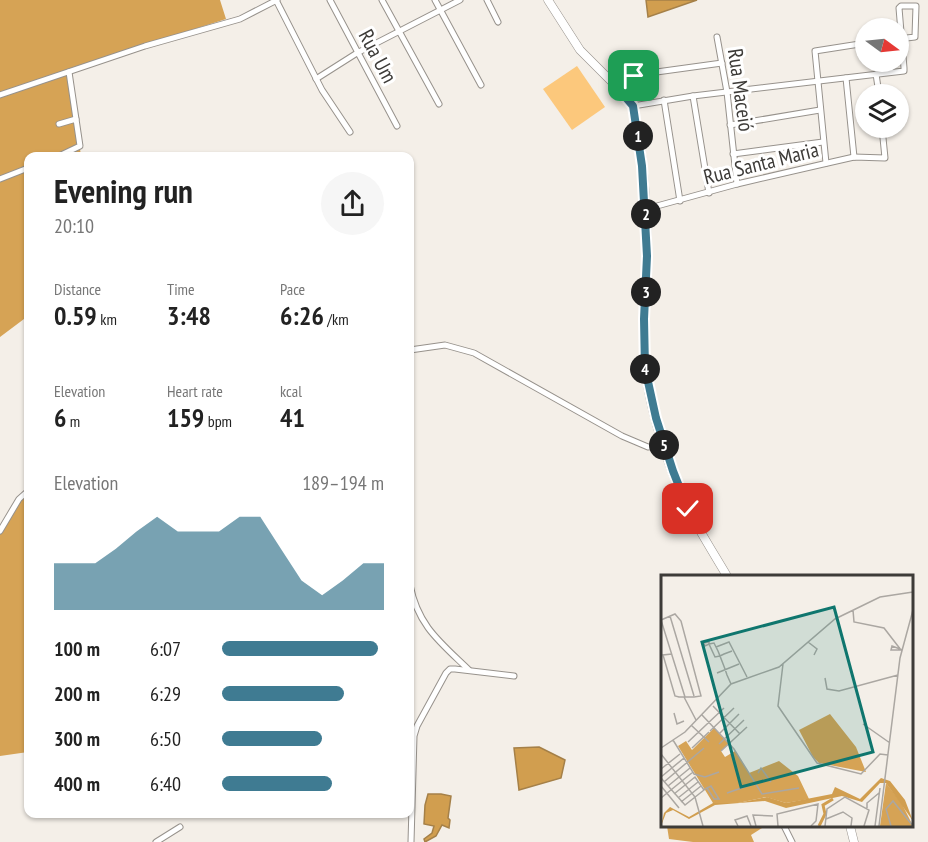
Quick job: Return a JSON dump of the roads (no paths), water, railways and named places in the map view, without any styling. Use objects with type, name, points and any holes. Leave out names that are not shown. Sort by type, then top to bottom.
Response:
[{"type":"street","points":[[0,95],[145,46],[240,19],[276,0],[316,79],[350,132]]},
{"type":"street","name":"Rua Um","points":[[330,0],[397,126]]},
{"type":"street","points":[[382,0],[439,104]]},
{"type":"street","points":[[435,0],[481,85]]},
{"type":"street","points":[[316,79],[357,53],[460,0]]},
{"type":"street","points":[[487,0],[498,22]]},
{"type":"street","points":[[548,0],[580,50],[633,106],[646,209],[645,368],[664,446],[688,509],[726,575]]},
{"type":"street","points":[[916,6],[915,36],[900,39],[900,7],[916,6]]},
{"type":"street","name":"Rua Maceió","points":[[717,37],[727,93],[737,184]]},
{"type":"street","points":[[826,163],[819,111],[815,51],[855,46]]},
{"type":"street","points":[[616,86],[642,74],[722,63]]},
{"type":"street","points":[[67,152],[80,146],[69,72]]},
{"type":"street","points":[[633,106],[693,96],[890,72]]},
{"type":"street","points":[[876,74],[878,84]]},
{"type":"street","points":[[846,78],[854,157]]},
{"type":"street","points":[[693,96],[709,193]]},
{"type":"street","points":[[664,100],[680,201]]},
{"type":"street","points":[[730,124],[819,111]]},
{"type":"street","points":[[59,124],[76,119]]},
{"type":"street","name":"Rua Santa Maria","points":[[646,209],[737,184],[854,157],[885,158],[883,138]]},
{"type":"street","points":[[733,154],[823,142]]},
{"type":"street","points":[[0,178],[24,169]]},
{"type":"street","points":[[414,349],[445,345],[474,353],[622,436],[648,447],[664,446]]},
{"type":"street","points":[[0,531],[24,495]]},
{"type":"street","points":[[414,602],[422,620],[438,641],[470,671]]},
{"type":"street","points":[[414,741],[416,731],[446,673],[452,669],[514,676]]},
{"type":"street","points":[[411,842],[412,818]]},
{"type":"street","points":[[156,842],[180,827]]},
{"type":"street","points":[[785,827],[792,842]]},
{"type":"street","points":[[850,827],[854,842]]}]
